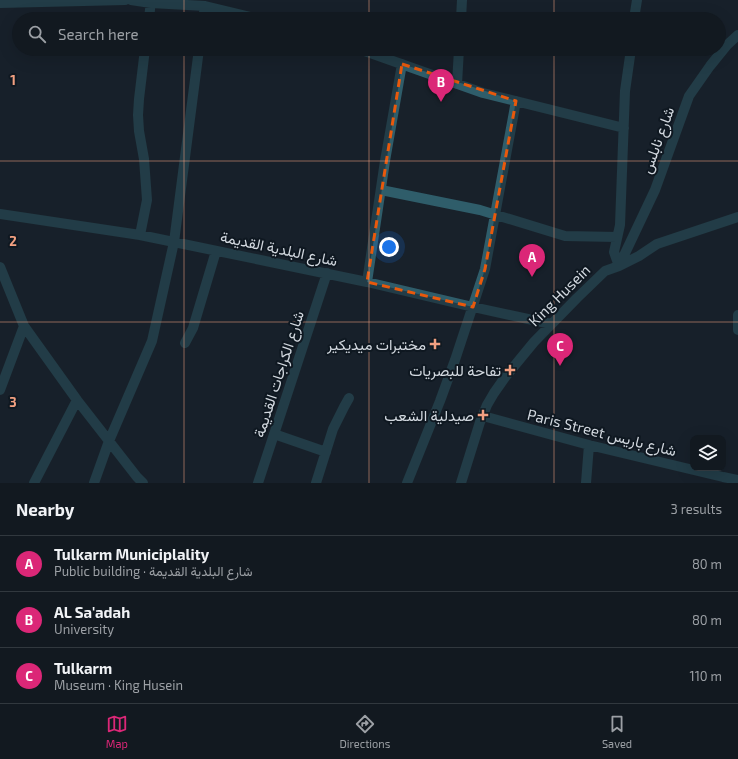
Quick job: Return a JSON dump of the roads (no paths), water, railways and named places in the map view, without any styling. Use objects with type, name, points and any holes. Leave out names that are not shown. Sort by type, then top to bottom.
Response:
[{"type":"street","points":[[0,3],[125,0]]},
{"type":"street","points":[[131,0],[205,6],[229,12]]},
{"type":"street","points":[[461,12],[462,0]]},
{"type":"street","points":[[635,12],[637,0]]},
{"type":"street","points":[[150,12],[151,1]]},
{"type":"street","points":[[204,12],[205,6]]},
{"type":"street","name":"شارع نابلس","points":[[726,46],[738,35]]},
{"type":"street","points":[[140,235],[146,200],[144,159],[138,115],[144,56]]},
{"type":"street","points":[[94,483],[109,441],[152,341],[174,242],[198,56]]},
{"type":"street","points":[[379,56],[483,93],[624,128]]},
{"type":"street","points":[[457,84],[459,56]]},
{"type":"street","points":[[620,266],[614,252],[620,225],[625,90],[630,56]]},
{"type":"street","name":"شارع نابلس","points":[[620,266],[655,190],[689,96],[718,56]]},
{"type":"street","points":[[367,282],[402,64]]},
{"type":"street","points":[[407,483],[440,401],[486,269],[516,101]]},
{"type":"street","points":[[381,190],[480,210],[565,236],[617,237]]},
{"type":"street","name":"شارع البلدية القديمة","points":[[0,214],[140,235],[367,282],[551,324]]},
{"type":"street","name":"King Husein","points":[[462,483],[475,436],[487,405],[506,376],[534,342],[605,271],[620,266],[657,244],[738,217]]},
{"type":"street","points":[[185,344],[192,328],[216,251]]},
{"type":"street","points":[[0,267],[24,326],[138,481]]},
{"type":"street","name":"شارع الكراجات القديمة","points":[[258,483],[327,274]]},
{"type":"street","points":[[738,315],[738,330]]},
{"type":"street","points":[[0,390],[24,326]]},
{"type":"street","points":[[316,483],[333,430],[349,398]]},
{"type":"street","points":[[34,483],[77,400]]},
{"type":"street","name":"Paris Street شارع باريس","points":[[483,416],[722,480],[738,480]]},
{"type":"street","points":[[274,434],[326,452]]},
{"type":"street","points":[[586,483],[589,445]]},
{"type":"place","name":"AL Sa'adah","points":[[441,102]]},
{"type":"place","name":"Tulkarm Municiplality","points":[[532,277]]},
{"type":"place","name":"مختبرات ميديكير","points":[[435,344]]},
{"type":"place","name":"Tulkarm","points":[[560,366]]},
{"type":"place","name":"تفاحة للبصريات","points":[[510,370]]},
{"type":"place","name":"صيدلية الشعب","points":[[483,415]]}]
